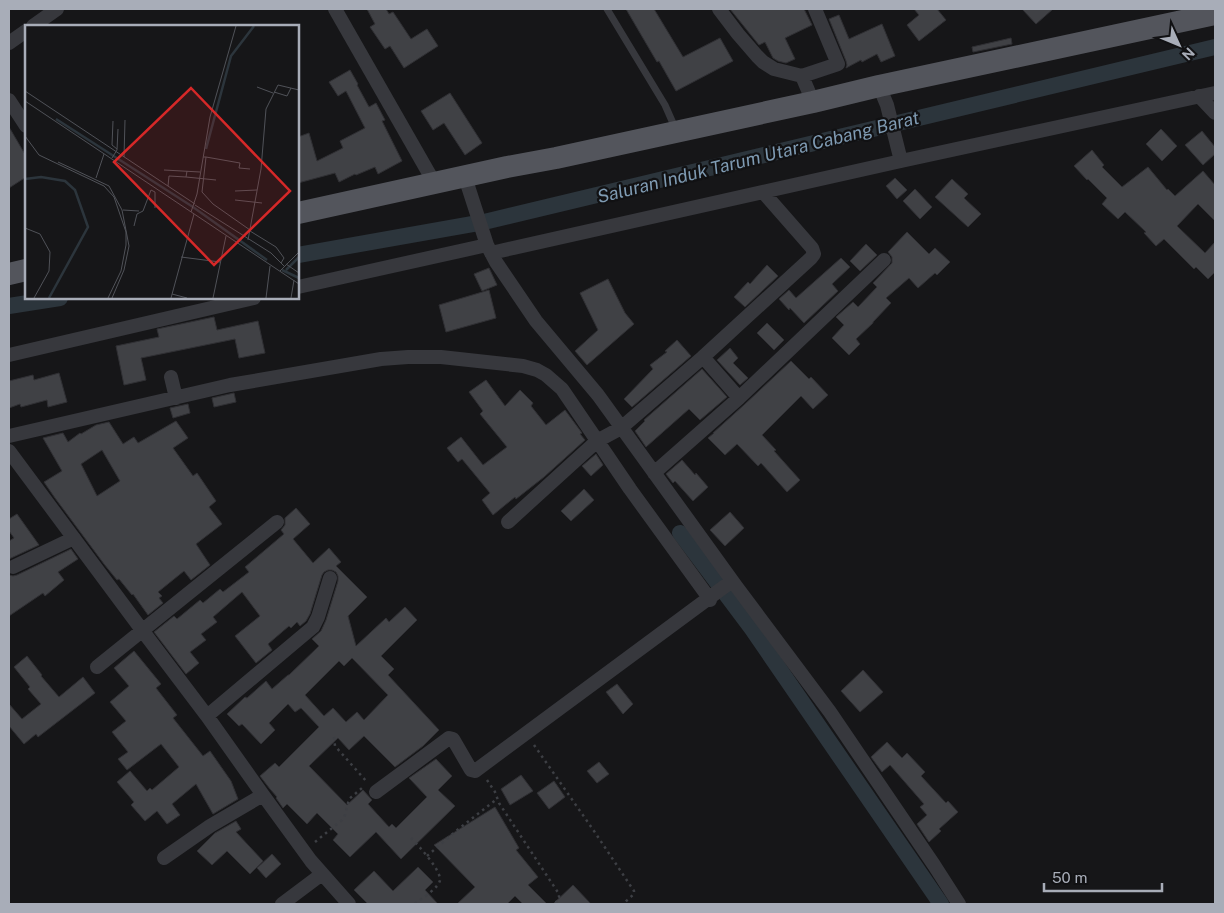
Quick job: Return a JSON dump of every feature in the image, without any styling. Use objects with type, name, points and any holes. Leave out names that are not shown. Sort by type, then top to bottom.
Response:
[{"type":"main road","points":[[299,213],[435,184],[468,185],[556,158],[674,127],[811,99],[883,96],[1215,14]]},
{"type":"main road","points":[[9,274],[25,270]]},
{"type":"street","points":[[34,25],[57,9]]},
{"type":"street","points":[[335,9],[435,184]]},
{"type":"street","points":[[719,9],[763,62],[774,69],[803,77],[838,64],[814,9]]},
{"type":"street","points":[[9,43],[25,32]]},
{"type":"street","points":[[803,77],[811,99]]},
{"type":"street","points":[[299,287],[763,192],[900,156],[1215,93]]},
{"type":"street","points":[[883,96],[900,156]]},
{"type":"street","points":[[1198,96],[1215,113]]},
{"type":"street","points":[[9,100],[25,124]]},
{"type":"street","points":[[468,185],[489,249],[536,321],[571,380],[599,440],[630,489],[710,598]]},
{"type":"street","points":[[508,522],[599,440],[618,429],[702,357],[814,254],[812,248],[763,192]]},
{"type":"street","points":[[654,473],[739,398],[884,260]]},
{"type":"street","points":[[9,355],[250,299]]},
{"type":"street","points":[[9,436],[174,388],[249,382],[381,359],[441,357],[523,366],[546,375],[571,380],[598,396],[618,429],[654,473],[730,582],[830,712],[959,904]]},
{"type":"street","points":[[702,357],[739,398]]},
{"type":"street","points":[[9,451],[207,716],[263,796],[322,874],[349,904]]},
{"type":"street","points":[[97,667],[277,522]]},
{"type":"street","points":[[13,567],[74,538]]},
{"type":"street","points":[[207,716],[313,627],[330,578]]},
{"type":"street","points":[[372,788],[449,738],[456,742],[472,770],[475,771],[730,582]]},
{"type":"street","points":[[164,858],[210,826],[263,796]]},
{"type":"street","points":[[282,904],[322,874]]},
{"type":"lane","points":[[607,9],[665,105],[674,127]]},
{"type":"path","points":[[526,734],[634,891],[634,894],[623,904]]},
{"type":"path","points":[[304,850],[342,820],[349,799],[372,788],[335,746],[334,737]]},
{"type":"path","points":[[479,768],[495,792],[507,816],[559,894],[556,900],[558,904]]},
{"type":"path","points":[[427,856],[497,799]]},
{"type":"path","points":[[411,838],[427,856],[439,875],[440,882],[414,904]]},
{"type":"building","points":[[367,9],[386,9],[389,14],[393,12],[411,39],[427,29],[438,46],[404,68],[390,46],[385,49],[370,27],[375,24]]},
{"type":"building","points":[[626,9],[654,9],[683,57],[720,38],[733,61],[676,91]]},
{"type":"building","points":[[730,9],[804,9],[812,25],[785,38],[795,59],[786,63],[773,58],[765,42],[759,45]]},
{"type":"building","points":[[914,9],[937,9],[946,20],[919,41],[907,25],[919,15]]},
{"type":"building","points":[[1022,9],[1053,9],[1036,24]]},
{"type":"building","points":[[839,15],[849,39],[882,24],[895,56],[881,62],[877,54],[846,68],[846,61],[829,19]]},
{"type":"building","points":[[1011,38],[1012,44],[973,52],[972,47]]},
{"type":"building","points":[[350,70],[369,107],[376,103],[385,120],[382,121],[402,161],[378,174],[375,167],[339,182],[335,173],[299,183],[299,137],[309,133],[317,161],[343,148],[340,141],[365,128],[346,91],[338,96],[329,82]]},
{"type":"building","points":[[450,93],[482,143],[465,155],[444,123],[433,130],[421,111]]},
{"type":"building","points":[[9,127],[25,154],[25,178],[9,188]]},
{"type":"building","points":[[1161,129],[1177,146],[1162,161],[1146,144]]},
{"type":"building","points":[[1202,131],[1215,147],[1215,154],[1203,165],[1185,145]]},
{"type":"building","points":[[1092,150],[1104,165],[1102,167],[1122,187],[1148,167],[1167,190],[1175,196],[1203,171],[1215,185],[1215,221],[1198,204],[1177,226],[1205,253],[1215,242],[1215,272],[1208,279],[1196,267],[1194,269],[1164,239],[1156,246],[1144,233],[1146,232],[1125,212],[1118,219],[1102,204],[1107,198],[1074,166]]},
{"type":"building","points":[[895,178],[907,190],[897,199],[886,186]]},
{"type":"building","points":[[952,179],[968,194],[964,198],[981,214],[968,227],[935,197]]},
{"type":"building","points":[[915,189],[932,207],[920,219],[903,201]]},
{"type":"building","points":[[907,232],[929,254],[935,248],[950,262],[937,275],[935,273],[918,288],[909,278],[886,298],[891,303],[856,339],[860,344],[849,355],[832,338],[844,325],[836,317],[853,302],[858,307],[877,287],[873,283],[892,263],[892,257],[888,252]]},
{"type":"building","points":[[866,244],[877,255],[860,271],[850,261]]},
{"type":"building","points":[[841,258],[850,267],[832,284],[838,291],[804,323],[779,299],[789,290],[796,298]]},
{"type":"building","points":[[767,265],[778,276],[745,307],[734,297],[748,282],[750,284]]},
{"type":"building","points":[[489,268],[497,285],[482,291],[474,274]]},
{"type":"building","points":[[608,279],[625,313],[634,324],[587,365],[575,351],[598,330],[580,293]]},
{"type":"building","points":[[489,290],[496,318],[446,332],[439,305]]},
{"type":"building","points":[[214,317],[217,330],[258,321],[265,353],[239,358],[235,339],[141,358],[146,380],[124,385],[116,346],[159,337],[157,329]]},
{"type":"building","points":[[767,323],[784,340],[774,350],[757,333]]},
{"type":"building","points":[[677,340],[691,356],[632,407],[624,399],[653,369],[650,365],[667,352],[665,351]]},
{"type":"building","points":[[730,348],[738,358],[733,363],[748,378],[740,385],[717,360]]},
{"type":"building","points":[[791,361],[809,379],[811,377],[828,395],[813,409],[801,396],[762,435],[800,480],[787,492],[761,463],[758,466],[737,444],[725,455],[708,438]]},
{"type":"building","points":[[702,369],[727,397],[700,420],[689,409],[646,447],[635,431],[644,420]]},
{"type":"building","points":[[59,373],[67,402],[48,407],[47,400],[21,407],[20,404],[9,408],[9,381],[33,375],[34,380]]},
{"type":"building","points":[[486,380],[505,406],[520,390],[533,403],[531,406],[546,425],[565,410],[585,440],[544,477],[493,515],[482,500],[490,493],[462,459],[458,462],[447,448],[461,437],[483,465],[507,447],[480,414],[483,411],[469,392]]},
{"type":"building","points":[[234,393],[236,402],[214,407],[212,398]]},
{"type":"building","points":[[188,404],[190,413],[173,418],[170,408]]},
{"type":"building","points":[[176,421],[188,438],[173,448],[193,476],[197,473],[216,501],[209,507],[222,524],[196,544],[210,565],[191,580],[184,571],[158,592],[162,596],[159,598],[163,603],[148,615],[133,594],[119,579],[117,580],[104,564],[44,482],[62,471],[43,438],[63,433],[68,442],[96,425],[109,422],[123,444],[134,437],[138,443]],"holes":[[[102,450],[120,481],[97,496],[81,464]]]},
{"type":"building","points":[[596,454],[603,465],[591,476],[582,466]]},
{"type":"building","points":[[682,460],[708,487],[693,501],[666,474]]},
{"type":"building","points":[[584,489],[594,500],[571,521],[561,511]]},
{"type":"building","points":[[296,508],[310,524],[293,539],[313,563],[329,548],[341,562],[336,566],[367,597],[348,616],[356,646],[386,618],[389,622],[405,607],[417,620],[381,656],[394,669],[388,675],[439,730],[423,746],[395,767],[364,736],[349,750],[338,738],[309,766],[347,805],[363,790],[372,800],[368,804],[389,827],[392,824],[396,828],[427,797],[409,778],[436,759],[452,776],[438,790],[455,806],[401,859],[376,832],[350,857],[333,840],[338,834],[317,813],[307,824],[287,804],[283,808],[277,797],[260,776],[275,763],[279,767],[319,727],[301,708],[295,712],[288,704],[269,723],[275,730],[261,744],[242,724],[239,726],[227,714],[266,681],[272,689],[319,646],[312,639],[321,631],[326,620],[338,581],[336,572],[328,570],[322,575],[306,621],[300,626],[297,622],[291,628],[289,626],[268,644],[272,650],[256,663],[235,636],[260,616],[242,592],[213,617],[217,622],[201,634],[206,640],[190,652],[199,663],[186,674],[154,632],[174,616],[177,619],[200,600],[203,603],[220,589],[223,592],[249,572],[245,567],[284,534],[281,530],[285,525],[285,518]],"holes":[[[352,658],[388,695],[364,720],[357,712],[346,722],[333,708],[324,716],[305,695],[339,661],[344,666]]]},
{"type":"building","points":[[730,512],[744,528],[725,546],[710,530]]},
{"type":"building","points":[[17,514],[39,545],[9,559],[9,541],[14,538],[9,531],[9,519]]},
{"type":"building","points":[[71,549],[78,559],[58,572],[64,580],[45,596],[43,593],[9,616],[9,575],[17,575]]},
{"type":"building","points":[[134,651],[161,684],[156,688],[177,715],[173,718],[203,756],[210,751],[231,781],[238,799],[213,814],[196,784],[172,804],[180,815],[167,824],[157,811],[145,821],[131,805],[134,802],[117,782],[130,771],[147,791],[150,788],[152,790],[179,767],[161,744],[127,770],[118,759],[128,752],[112,732],[126,721],[110,702],[129,686],[114,668]]},
{"type":"building","points":[[27,656],[59,697],[83,677],[95,693],[38,737],[36,734],[24,744],[9,726],[9,704],[22,719],[41,704],[28,689],[30,687],[14,667]]},
{"type":"building","points":[[863,670],[883,692],[860,712],[841,691]]},
{"type":"building","points":[[617,684],[633,704],[623,714],[606,692]]},
{"type":"building","points":[[887,742],[902,758],[907,753],[925,772],[921,776],[946,803],[948,801],[958,812],[939,829],[941,831],[929,842],[917,824],[927,815],[920,807],[924,804],[890,765],[882,772],[871,757]]},
{"type":"building","points":[[599,762],[609,774],[597,783],[587,771]]},
{"type":"building","points":[[521,775],[533,791],[510,805],[501,789]]},
{"type":"building","points":[[554,781],[565,797],[549,809],[537,793]]},
{"type":"building","points":[[495,807],[519,848],[516,850],[538,877],[528,885],[547,904],[523,904],[515,896],[507,904],[457,904],[475,887],[434,845]]},
{"type":"building","points":[[236,821],[241,829],[236,832],[263,861],[250,874],[227,851],[212,865],[197,851],[215,833]]},
{"type":"building","points":[[272,854],[281,864],[266,878],[257,868]]},
{"type":"building","points":[[418,867],[433,882],[425,890],[438,904],[368,904],[354,890],[374,871],[393,891]]},
{"type":"building","points":[[573,885],[591,904],[553,904]]},
{"type":"waterway","name":"Saluran Induk Tarum Utara Cabang Barat","points":[[299,255],[484,222],[1215,47]]},
{"type":"waterway","name":"Saluran Induk Tarum Utara Cabang Barat","points":[[9,306],[54,299]]},
{"type":"waterway","points":[[680,533],[752,629],[941,904]]}]
